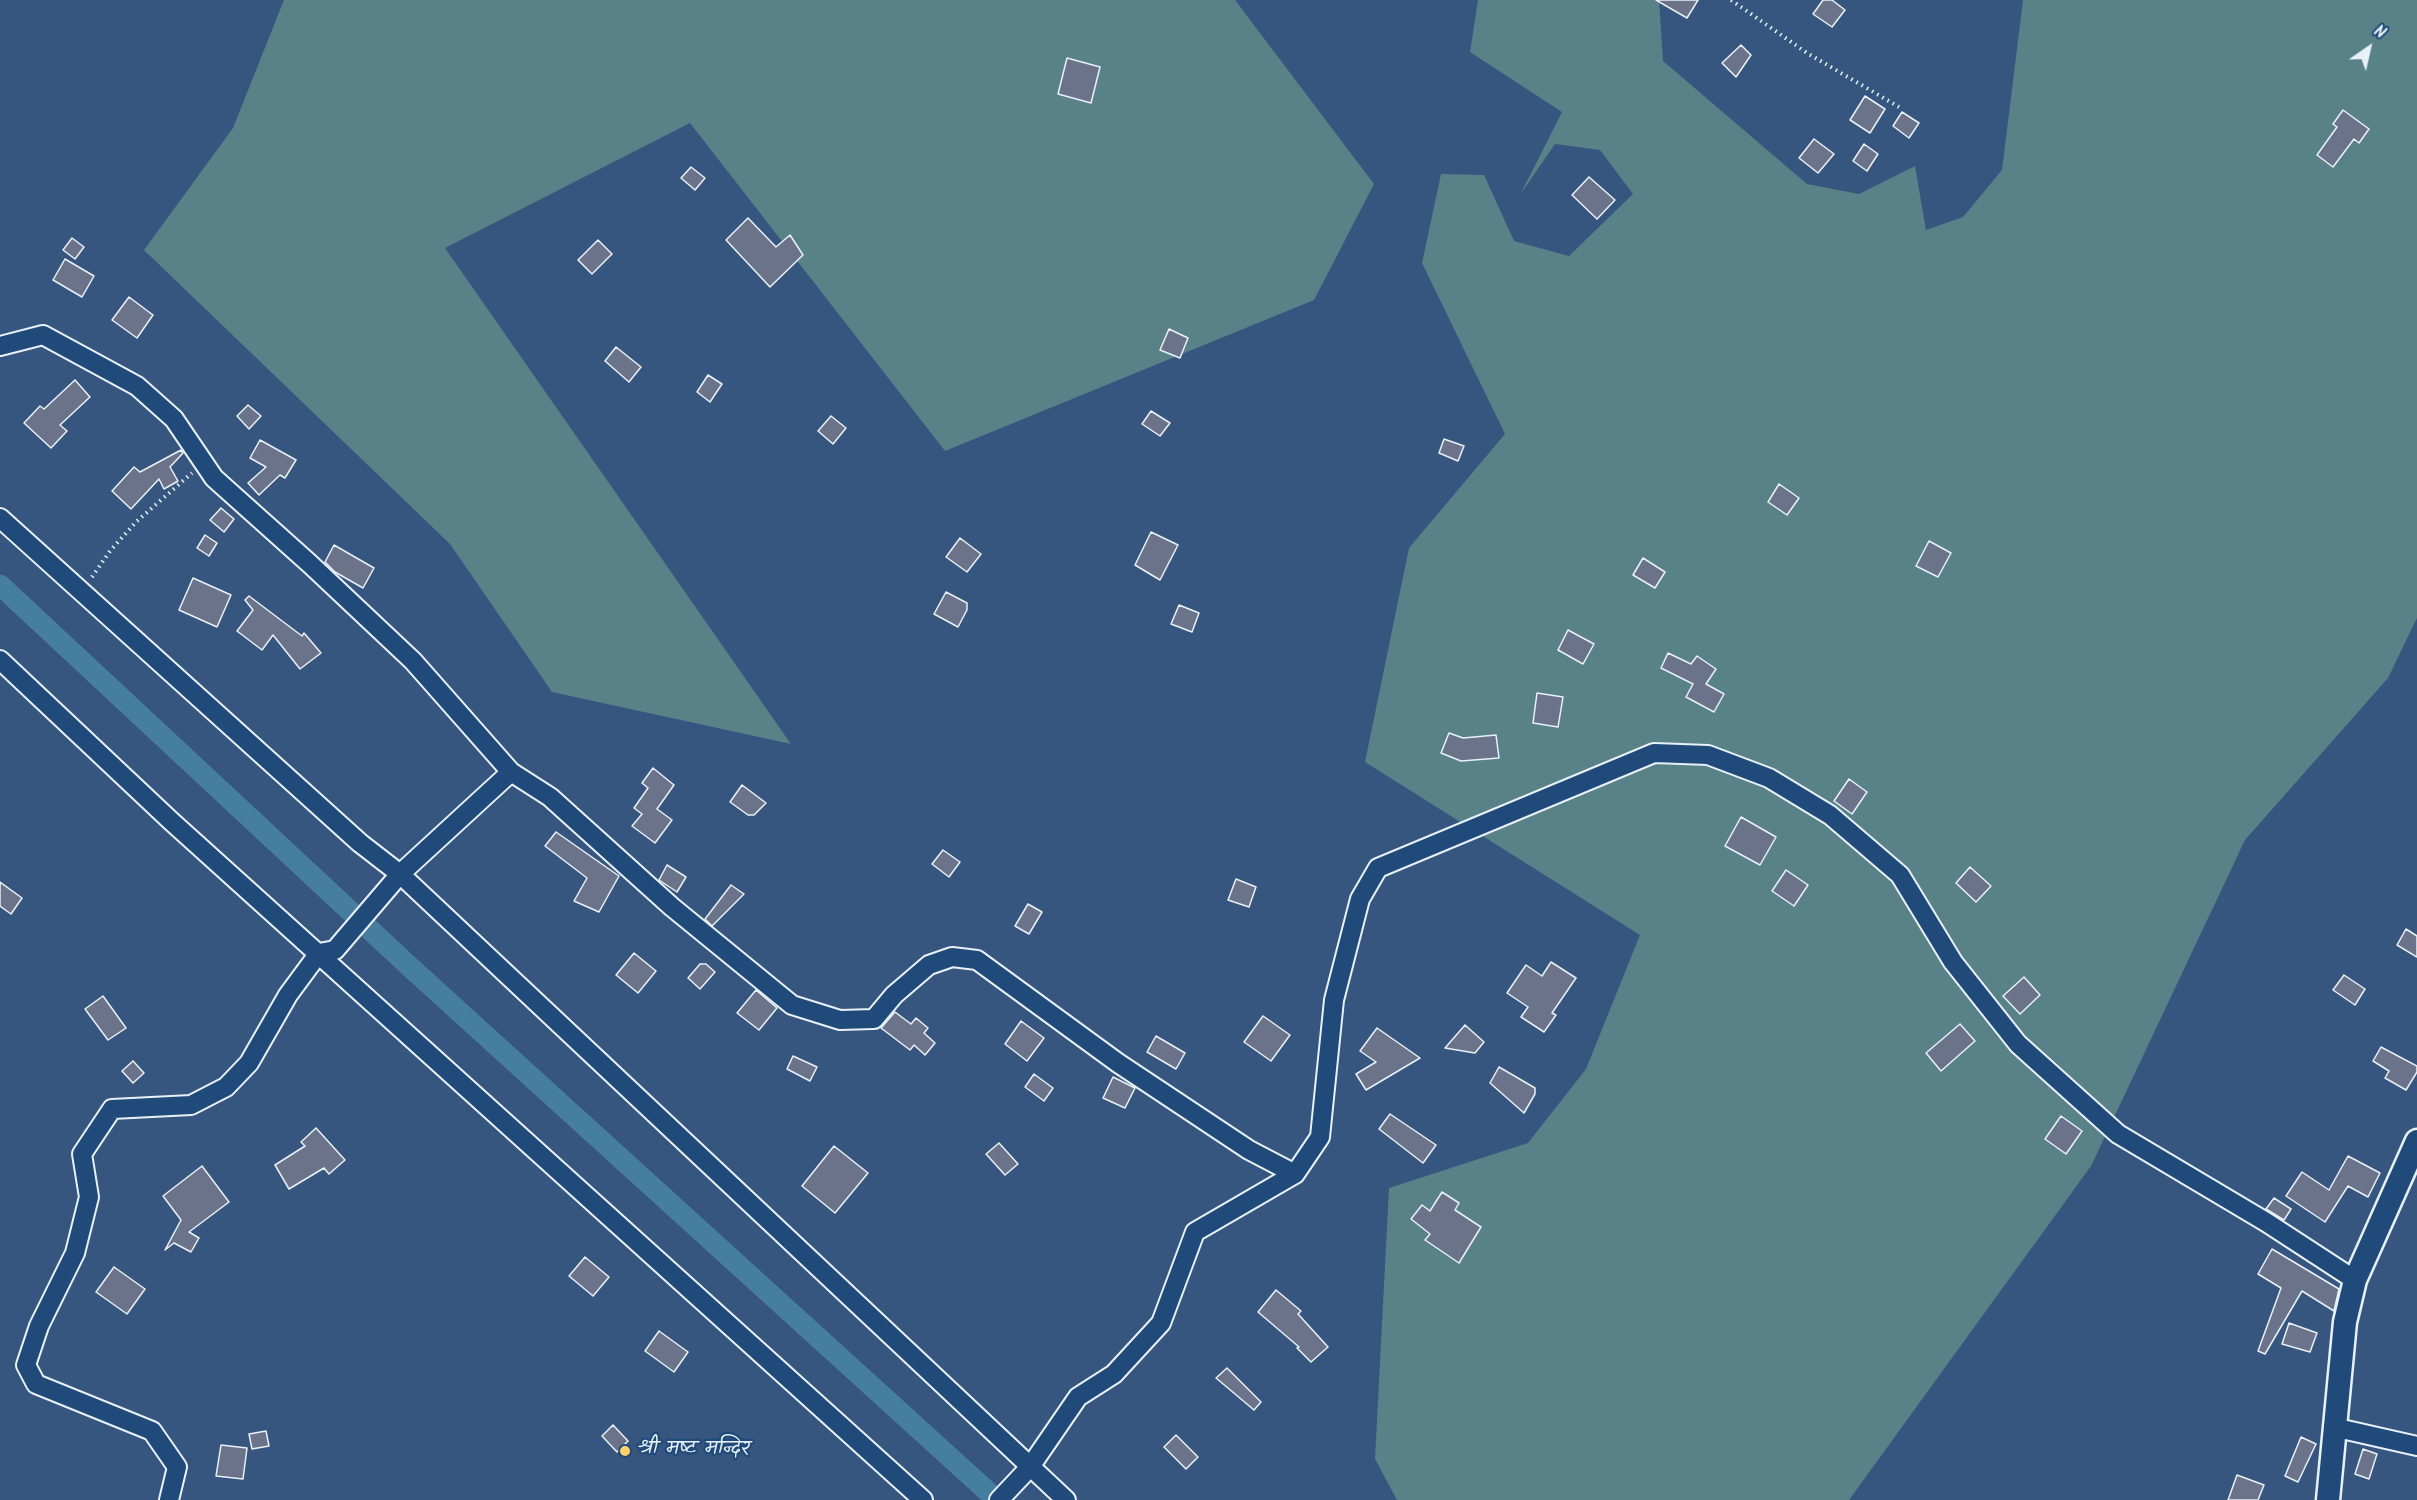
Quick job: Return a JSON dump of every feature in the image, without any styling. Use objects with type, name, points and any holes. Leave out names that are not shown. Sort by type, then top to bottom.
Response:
[{"type":"street","points":[[0,346],[43,335],[137,386],[174,419],[214,478],[310,564],[413,662],[512,772],[550,797],[672,907],[747,971],[792,1005],[840,1020],[874,1019],[894,995],[929,965],[952,957],[977,960],[1118,1064],[1249,1150],[1295,1174]]},
{"type":"street","points":[[0,518],[83,590],[360,843],[400,874],[1026,1471],[1066,1500]]},
{"type":"street","points":[[0,660],[171,820],[327,951],[923,1500]]},
{"type":"street","points":[[999,1500],[1026,1471],[1078,1397],[1114,1374],[1161,1323],[1195,1232],[1295,1174],[1320,1137],[1334,1000],[1360,899],[1378,868],[1654,753],[1708,755],[1769,778],[1830,815],[1899,875],[1953,962],[2018,1044],[2118,1134],[2266,1222],[2355,1280]]},
{"type":"street","points":[[170,1500],[177,1467],[152,1431],[36,1384],[26,1365],[39,1326],[75,1253],[89,1197],[82,1154],[112,1109],[191,1105],[226,1087],[249,1063],[288,995],[327,951],[387,892],[400,874],[512,772]]},
{"type":"street","points":[[2328,1500],[2333,1427],[2345,1322],[2355,1280],[2417,1141]]},
{"type":"street","points":[[2333,1427],[2417,1446]]},
{"type":"path","points":[[1731,0],[1807,53],[1899,107]]},
{"type":"path","points":[[83,590],[110,551],[136,522],[204,464]]},
{"type":"green space","points":[[284,0],[1235,0],[1374,184],[1314,300],[945,451],[690,123],[445,248],[791,744],[552,692],[450,544],[144,250],[233,128]]},
{"type":"green space","points":[[1478,0],[1659,0],[1663,61],[1807,184],[1859,194],[1915,166],[1926,230],[1963,217],[2002,170],[2023,0],[2417,0],[2417,618],[2388,678],[2245,840],[2091,1166],[1849,1500],[1397,1500],[1375,1459],[1389,1188],[1528,1143],[1586,1069],[1640,935],[1365,762],[1409,548],[1505,434],[1422,263],[1441,174],[1484,175],[1514,241],[1569,256],[1633,194],[1600,150],[1555,144],[1520,195],[1562,112],[1470,52]]},
{"type":"building","points":[[1656,0],[1698,0],[1687,18]]},
{"type":"building","points":[[1823,0],[1832,0],[1845,10],[1832,27],[1813,14]]},
{"type":"building","points":[[1741,45],[1751,55],[1736,77],[1722,63]]},
{"type":"building","points":[[1067,58],[1100,67],[1091,103],[1058,94]]},
{"type":"building","points":[[1865,96],[1885,109],[1870,133],[1850,120]]},
{"type":"building","points":[[2343,110],[2369,129],[2359,143],[2354,139],[2333,167],[2317,155],[2337,127],[2333,124]]},
{"type":"building","points":[[1902,112],[1919,123],[1909,138],[1893,126]]},
{"type":"building","points":[[1814,139],[1834,154],[1818,173],[1799,158]]},
{"type":"building","points":[[1864,144],[1878,154],[1867,171],[1853,161]]},
{"type":"building","points":[[691,167],[705,178],[695,190],[681,178]]},
{"type":"building","points":[[1589,177],[1615,200],[1597,219],[1572,195]]},
{"type":"building","points":[[748,218],[776,247],[790,235],[803,255],[770,287],[726,240]]},
{"type":"building","points":[[72,238],[84,247],[75,259],[63,250]]},
{"type":"building","points":[[598,240],[612,254],[592,274],[578,260]]},
{"type":"building","points":[[65,259],[94,276],[82,297],[53,280]]},
{"type":"building","points":[[129,297],[153,315],[137,338],[112,320]]},
{"type":"building","points":[[1169,329],[1188,338],[1180,358],[1160,350]]},
{"type":"building","points":[[616,347],[641,367],[629,382],[605,361]]},
{"type":"building","points":[[708,375],[722,384],[710,402],[697,392]]},
{"type":"building","points":[[75,380],[90,397],[60,425],[67,431],[51,448],[24,423],[40,406],[44,409]]},
{"type":"building","points":[[248,405],[261,416],[249,429],[237,416]]},
{"type":"building","points":[[1151,411],[1170,423],[1160,436],[1142,424]]},
{"type":"building","points":[[831,416],[846,428],[833,444],[818,431]]},
{"type":"building","points":[[1444,439],[1464,446],[1458,461],[1439,453]]},
{"type":"building","points":[[260,440],[296,460],[285,478],[280,475],[259,495],[248,483],[266,467],[250,458]]},
{"type":"building","points":[[181,450],[183,453],[170,467],[178,481],[164,489],[159,479],[131,509],[112,491],[134,467],[140,472]]},
{"type":"building","points":[[1779,484],[1799,498],[1787,515],[1768,502]]},
{"type":"building","points":[[221,508],[234,519],[224,532],[210,520]]},
{"type":"building","points":[[1151,532],[1178,545],[1160,580],[1135,565]]},
{"type":"building","points":[[205,535],[217,543],[209,556],[197,548]]},
{"type":"building","points":[[960,538],[981,554],[967,572],[946,557]]},
{"type":"building","points":[[1929,541],[1951,553],[1938,577],[1916,566]]},
{"type":"building","points":[[334,545],[374,568],[363,588],[335,572],[325,562]]},
{"type":"building","points":[[1643,558],[1665,572],[1655,588],[1633,575]]},
{"type":"building","points":[[193,578],[231,595],[217,627],[179,610]]},
{"type":"building","points":[[946,592],[967,603],[967,610],[958,627],[934,614]]},
{"type":"building","points":[[249,596],[302,636],[304,633],[321,653],[300,669],[273,635],[262,650],[237,631],[253,610],[245,600]]},
{"type":"building","points":[[1179,605],[1199,613],[1192,632],[1171,624]]},
{"type":"building","points":[[1568,630],[1594,644],[1583,664],[1558,650]]},
{"type":"building","points":[[1668,653],[1691,664],[1697,656],[1716,669],[1706,684],[1724,694],[1714,712],[1686,697],[1693,684],[1661,668]]},
{"type":"building","points":[[1537,693],[1563,697],[1558,727],[1533,723]]},
{"type":"building","points":[[1449,733],[1463,738],[1496,735],[1499,758],[1461,761],[1441,753]]},
{"type":"building","points":[[653,768],[674,785],[657,809],[672,820],[655,843],[632,826],[642,814],[634,808],[648,788],[642,783]]},
{"type":"building","points":[[1849,779],[1867,792],[1852,814],[1834,801]]},
{"type":"building","points":[[742,785],[766,803],[754,815],[748,815],[730,802]]},
{"type":"building","points":[[1741,817],[1776,837],[1760,865],[1725,846]]},
{"type":"building","points":[[556,832],[619,876],[599,912],[574,901],[587,878],[545,846]]},
{"type":"building","points":[[943,850],[960,862],[949,877],[932,864]]},
{"type":"building","points":[[667,865],[686,877],[677,892],[659,880]]},
{"type":"building","points":[[1970,867],[1991,886],[1976,902],[1956,883]]},
{"type":"building","points":[[1786,870],[1808,885],[1794,906],[1772,891]]},
{"type":"building","points":[[1236,879],[1256,887],[1249,907],[1228,900]]},
{"type":"building","points":[[0,882],[22,898],[11,914],[0,906]]},
{"type":"building","points":[[731,885],[744,894],[712,926],[705,919]]},
{"type":"building","points":[[1028,904],[1042,912],[1029,934],[1015,926]]},
{"type":"building","points":[[2406,929],[2417,936],[2417,957],[2397,945]]},
{"type":"building","points":[[634,953],[656,971],[638,993],[616,975]]},
{"type":"building","points":[[1551,962],[1576,978],[1552,1013],[1556,1015],[1544,1032],[1521,1017],[1528,1007],[1507,993],[1526,965],[1542,976]]},
{"type":"building","points":[[700,964],[706,964],[715,972],[700,989],[688,978]]},
{"type":"building","points":[[2344,975],[2365,989],[2355,1005],[2333,990]]},
{"type":"building","points":[[2024,977],[2040,995],[2020,1014],[2003,996]]},
{"type":"building","points":[[756,990],[777,1008],[759,1030],[737,1013]]},
{"type":"building","points":[[103,996],[126,1028],[108,1040],[85,1009]]},
{"type":"building","points":[[895,1012],[911,1024],[916,1018],[928,1028],[924,1033],[935,1043],[925,1055],[914,1045],[910,1050],[881,1028]]},
{"type":"building","points":[[1263,1016],[1290,1035],[1271,1061],[1244,1042]]},
{"type":"building","points":[[1021,1021],[1044,1038],[1027,1061],[1005,1044]]},
{"type":"building","points":[[1960,1024],[1975,1041],[1941,1071],[1926,1053]]},
{"type":"building","points":[[1465,1025],[1484,1042],[1475,1053],[1445,1048]]},
{"type":"building","points":[[1377,1028],[1420,1058],[1366,1090],[1356,1074],[1376,1062],[1360,1051]]},
{"type":"building","points":[[1156,1036],[1185,1053],[1176,1069],[1147,1052]]},
{"type":"building","points":[[2381,1047],[2417,1066],[2417,1072],[2406,1090],[2385,1078],[2389,1071],[2373,1061]]},
{"type":"building","points":[[793,1056],[817,1067],[810,1081],[787,1069]]},
{"type":"building","points":[[133,1061],[144,1073],[133,1083],[122,1071]]},
{"type":"building","points":[[1499,1067],[1535,1088],[1535,1094],[1524,1113],[1490,1083]]},
{"type":"building","points":[[1034,1074],[1053,1088],[1044,1101],[1025,1087]]},
{"type":"building","points":[[1113,1077],[1135,1088],[1125,1108],[1103,1098]]},
{"type":"building","points":[[1390,1114],[1436,1145],[1423,1163],[1379,1129]]},
{"type":"building","points":[[2061,1116],[2082,1131],[2066,1154],[2045,1139]]},
{"type":"building","points":[[316,1128],[345,1160],[329,1174],[324,1168],[289,1189],[275,1165],[305,1146],[301,1142]]},
{"type":"building","points":[[999,1143],[1018,1164],[1005,1175],[986,1154]]},
{"type":"building","points":[[834,1146],[868,1173],[835,1213],[802,1186]]},
{"type":"building","points":[[2348,1156],[2380,1173],[2368,1197],[2348,1186],[2325,1222],[2286,1196],[2302,1172],[2329,1190]]},
{"type":"building","points":[[202,1166],[229,1202],[189,1232],[199,1238],[191,1252],[174,1243],[165,1250],[181,1220],[163,1196]]},
{"type":"building","points":[[1442,1192],[1459,1203],[1455,1210],[1481,1227],[1459,1263],[1425,1240],[1430,1234],[1411,1219],[1422,1205],[1430,1211]]},
{"type":"building","points":[[2274,1198],[2291,1209],[2284,1220],[2266,1209]]},
{"type":"building","points":[[2272,1249],[2339,1289],[2334,1311],[2302,1291],[2265,1354],[2258,1351],[2281,1288],[2258,1274]]},
{"type":"building","points":[[585,1257],[609,1277],[593,1296],[569,1276]]},
{"type":"building","points":[[114,1267],[145,1289],[127,1314],[96,1292]]},
{"type":"building","points":[[1276,1290],[1301,1311],[1298,1314],[1328,1347],[1311,1362],[1297,1348],[1299,1347],[1258,1312]]},
{"type":"building","points":[[2289,1323],[2317,1333],[2310,1352],[2282,1344]]},
{"type":"building","points":[[659,1331],[688,1352],[674,1372],[645,1351]]},
{"type":"building","points":[[1227,1368],[1261,1402],[1254,1410],[1216,1378]]},
{"type":"building","points":[[613,1425],[628,1441],[617,1452],[602,1436]]},
{"type":"building","points":[[266,1431],[269,1446],[252,1449],[249,1434]]},
{"type":"building","points":[[1176,1435],[1198,1457],[1186,1469],[1164,1447]]},
{"type":"building","points":[[2301,1437],[2316,1444],[2298,1482],[2285,1476]]},
{"type":"building","points":[[221,1445],[247,1448],[243,1479],[216,1476]]},
{"type":"building","points":[[2363,1449],[2377,1454],[2369,1479],[2355,1474]]},
{"type":"building","points":[[2237,1475],[2264,1485],[2258,1500],[2228,1500]]},
{"type":"waterway","points":[[0,585],[409,966],[997,1500]]},
{"type":"place","name":"श्री मष्ट मन्दिर","points":[[625,1451]]}]
